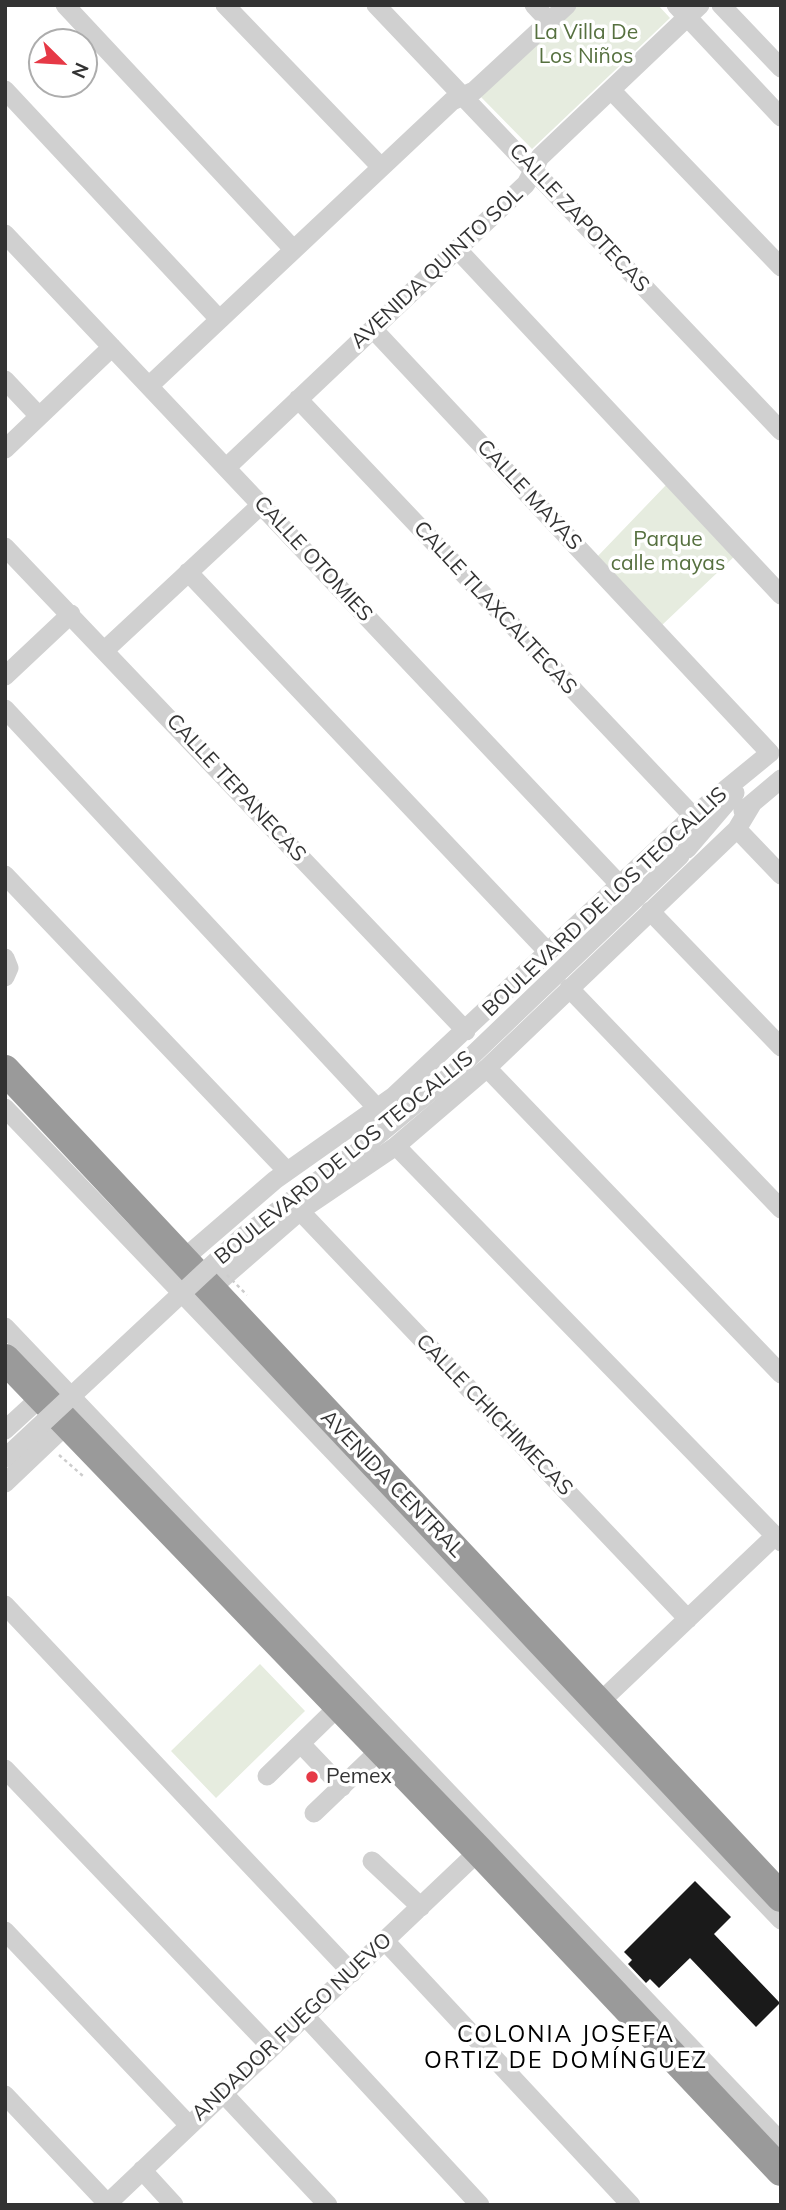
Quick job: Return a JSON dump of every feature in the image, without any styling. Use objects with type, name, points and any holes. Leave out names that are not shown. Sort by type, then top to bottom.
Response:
[{"type":"highway","name":"AVENIDA CENTRAL","points":[[5,1070],[181,1261],[215,1279],[600,1702],[777,1886]]},
{"type":"highway","points":[[5,1359],[41,1396],[57,1435],[339,1706],[781,2171]]},
{"type":"street","points":[[65,5],[293,249]]},
{"type":"street","points":[[225,5],[381,167]]},
{"type":"street","name":"CALLE ZAPOTECAS","points":[[376,5],[781,431]]},
{"type":"street","points":[[534,5],[549,21]]},
{"type":"street","points":[[149,386],[452,101],[474,91],[566,5]]},
{"type":"street","points":[[721,5],[781,68]]},
{"type":"street","points":[[688,9],[781,117]]},
{"type":"street","name":"AVENIDA QUINTO SOL","points":[[227,467],[526,184],[540,157],[611,90],[688,9]]},
{"type":"street","points":[[5,90],[219,319]]},
{"type":"street","points":[[611,90],[781,267]]},
{"type":"street","name":"CALLE OTOMIES","points":[[5,234],[620,885]]},
{"type":"street","points":[[457,249],[781,595]]},
{"type":"street","name":"CALLE MAYAS","points":[[373,329],[776,748]]},
{"type":"street","points":[[5,449],[112,347]]},
{"type":"street","points":[[5,380],[39,416]]},
{"type":"street","name":"CALLE TLAXCALTECAS","points":[[298,399],[693,816]]},
{"type":"street","points":[[105,650],[261,504]]},
{"type":"street","name":"CALLE TEPANECAS","points":[[5,547],[466,1031]]},
{"type":"street","points":[[188,572],[548,952]]},
{"type":"street","points":[[5,676],[71,614]]},
{"type":"street","points":[[5,709],[378,1109]]},
{"type":"street","name":"BOULEVARD DE LOS TEOCALLIS","points":[[776,748],[687,849],[752,804],[781,779]]},
{"type":"street","name":"BOULEVARD DE LOS TEOCALLIS","points":[[181,1261],[281,1175],[378,1109],[466,1031],[693,816],[776,748]]},
{"type":"street","name":"BOULEVARD DE LOS TEOCALLIS","points":[[215,1279],[297,1214],[396,1146],[487,1068],[737,829],[752,804]]},
{"type":"street","points":[[737,829],[781,875]]},
{"type":"street","name":"BOULEVARD DE LOS TEOCALLIS","points":[[5,1458],[241,1238],[365,1146],[457,1070],[680,856]]},
{"type":"street","points":[[5,875],[281,1175]]},
{"type":"street","points":[[650,911],[781,1047]]},
{"type":"street","points":[[5,958],[9,968],[5,977]]},
{"type":"street","points":[[569,988],[781,1209]]},
{"type":"street","points":[[487,1068],[781,1374]]},
{"type":"street","points":[[5,1108],[781,1920]]},
{"type":"street","points":[[396,1146],[778,1539],[600,1702]]},
{"type":"street","name":"BOULEVARD DE LOS TEOCALLIS","points":[[281,1175],[270,1193],[272,1204],[279,1211],[297,1214]]},
{"type":"street","name":"CALLE CHICHIMECAS","points":[[297,1214],[688,1619]]},
{"type":"street","points":[[5,1327],[781,2142]]},
{"type":"street","points":[[5,1430],[41,1396]]},
{"type":"street","points":[[5,1483],[57,1435]]},
{"type":"street","points":[[5,1605],[352,1973]]},
{"type":"street","points":[[267,1776],[339,1706]]},
{"type":"street","points":[[301,1744],[342,1787]]},
{"type":"street","points":[[314,1813],[381,1749]]},
{"type":"street","points":[[5,1769],[270,2046]]},
{"type":"street","name":"ANDADOR FUEGO NUEVO","points":[[107,2204],[270,2046],[352,1973],[479,1851]]},
{"type":"street","points":[[372,1861],[421,1907]]},
{"type":"street","points":[[5,1931],[188,2124]]},
{"type":"street","points":[[384,1941],[631,2205]]},
{"type":"street","points":[[305,2016],[481,2205]]},
{"type":"street","points":[[222,2092],[328,2205]]},
{"type":"street","points":[[5,2095],[107,2204]]},
{"type":"street","points":[[142,2170],[174,2205]]},
{"type":"path","points":[[215,1279],[247,1295]]},
{"type":"path","points":[[57,1435],[85,1477]]},
{"type":"green space","name":"La Villa De Los Niños","points":[[571,5],[658,5],[670,18],[532,149],[479,95]]},
{"type":"green space","name":"Parque calle mayas","points":[[667,484],[738,553],[661,626],[596,558]]},
{"type":"green space","points":[[260,1664],[305,1711],[216,1798],[171,1751]]},
{"type":"building","points":[[695,1881],[731,1917],[714,1934],[780,2003],[756,2027],[690,1958],[659,1988],[650,1979],[646,1983],[628,1964],[632,1960],[624,1952]]},
{"type":"place","name":"Pemex","points":[[312,1777]]},
{"type":"district","name":"COLONIA JOSEFA ORTIZ DE DOMÍNGUEZ","points":[[566,2048]]}]
